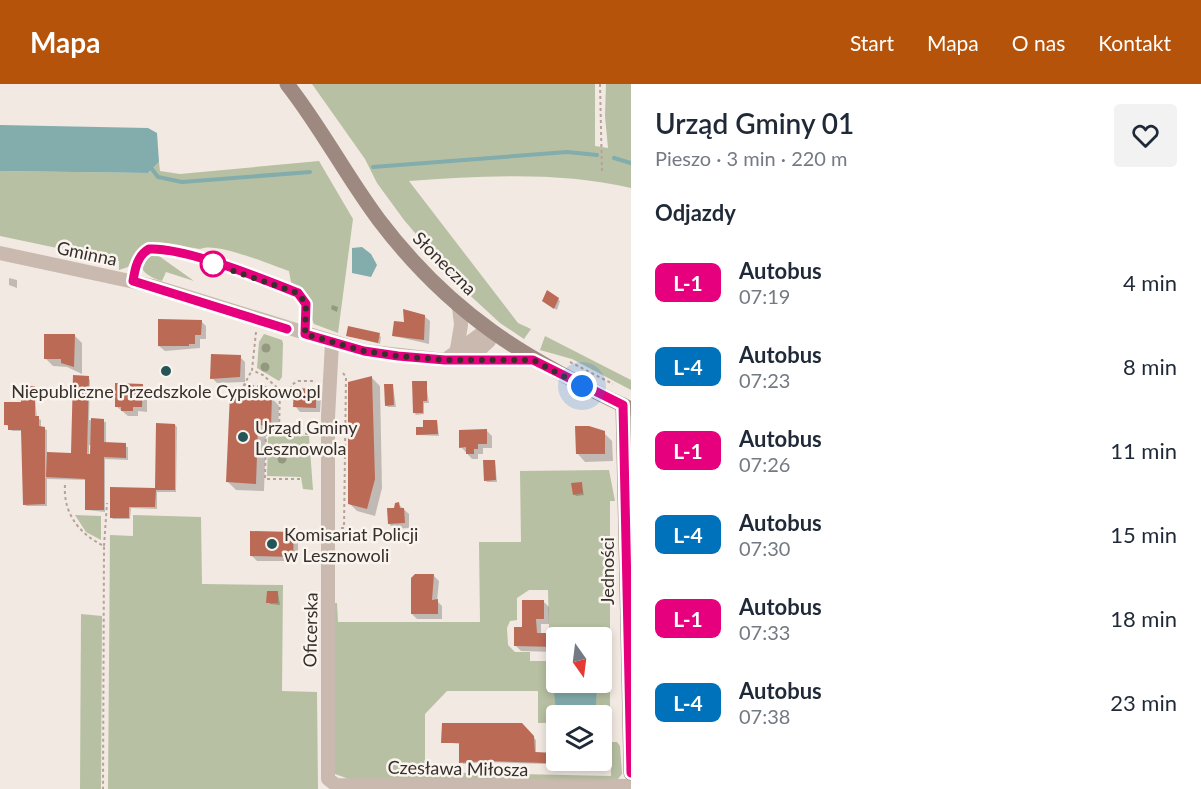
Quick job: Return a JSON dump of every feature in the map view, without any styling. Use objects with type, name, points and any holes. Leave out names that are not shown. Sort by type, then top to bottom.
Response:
[{"type":"main road","name":"Słoneczna","points":[[287,84],[400,246],[459,307],[492,333],[533,360],[627,407]]},
{"type":"main road","name":"Jedności","points":[[627,407],[631,773]]},
{"type":"street","name":"Gminna","points":[[0,253],[133,281],[364,351],[452,356],[469,360],[533,360]]},
{"type":"street","points":[[452,356],[461,325],[459,307]]},
{"type":"street","points":[[452,356],[481,334],[492,333],[489,341],[469,360]]},
{"type":"street","name":"Oficerska","points":[[327,774],[330,529],[328,417],[332,343]]},
{"type":"street","name":"Czesława Miłosza","points":[[327,774],[328,779],[336,785],[631,786]]},
{"type":"lane","points":[[133,281],[138,262],[149,249],[188,255],[298,293],[306,304],[305,334]]},
{"type":"path","points":[[600,84],[602,173]]},
{"type":"path","points":[[244,385],[266,387],[266,394],[243,394],[244,385],[252,370],[257,329],[264,331]]},
{"type":"path","points":[[566,362],[573,362],[618,387]]},
{"type":"path","points":[[330,529],[344,528],[346,377],[338,367]]},
{"type":"path","points":[[252,370],[263,375],[280,390],[291,390],[291,385],[298,381],[322,381]]},
{"type":"path","points":[[279,433],[280,390]]},
{"type":"path","points":[[300,479],[265,479],[266,433],[313,435]]},
{"type":"path","points":[[65,485],[68,512],[87,538],[104,546]]},
{"type":"path","points":[[103,789],[104,546],[107,503]]},
{"type":"green space","points":[[312,84],[595,84],[595,146],[608,148],[605,116],[606,84],[631,84],[631,188],[576,179],[520,176],[409,181],[518,323],[531,329],[524,339],[500,323],[462,288],[404,220],[377,183],[365,159]]},
{"type":"green space","points":[[319,161],[353,219],[338,333],[314,324],[306,296],[291,282],[289,271],[230,251],[166,243],[150,244],[142,248],[128,267],[119,270],[119,261],[0,236],[0,171],[148,173],[159,162],[160,171],[180,174]]},
{"type":"green space","points":[[154,255],[159,256],[194,281],[166,272],[162,281],[151,277],[142,266],[143,262]]},
{"type":"green space","points":[[264,334],[282,340],[283,343],[282,377],[279,381],[257,368],[259,342]]},
{"type":"green space","points":[[545,336],[631,380],[631,390],[572,359],[540,350]]},
{"type":"green space","points":[[270,435],[309,436],[313,490],[303,489],[301,477],[267,476]]},
{"type":"green space","points":[[609,470],[615,501],[610,501],[610,627],[549,627],[548,590],[529,590],[517,598],[517,620],[510,621],[507,628],[508,645],[515,652],[530,652],[530,661],[546,661],[546,693],[610,693],[610,705],[546,705],[546,723],[538,723],[538,691],[447,691],[425,714],[425,772],[611,776],[612,742],[617,742],[620,746],[622,774],[617,780],[349,779],[335,774],[333,603],[337,603],[338,622],[480,622],[479,542],[521,542],[520,471]]},
{"type":"green space","points":[[75,515],[101,516],[101,540],[86,532]]},
{"type":"green space","points":[[133,515],[201,517],[202,584],[283,585],[282,691],[317,692],[318,789],[108,789],[110,535],[133,536]]},
{"type":"green space","points":[[81,614],[102,616],[101,789],[80,789]]},
{"type":"water","points":[[0,125],[148,128],[157,133],[159,162],[148,173],[0,171]]},
{"type":"water","points":[[362,247],[371,254],[377,265],[371,277],[352,273],[352,248]]},
{"type":"water","points":[[554,693],[597,693],[596,705],[556,705]]},
{"type":"building","points":[[547,290],[559,298],[554,309],[542,301]]},
{"type":"building","points":[[403,309],[425,315],[424,340],[392,336],[394,321],[404,322]]},
{"type":"building","points":[[158,319],[202,320],[201,335],[195,335],[195,344],[189,344],[189,346],[158,346]]},
{"type":"building","points":[[348,326],[380,333],[378,343],[346,336]]},
{"type":"building","points":[[44,334],[75,334],[74,367],[61,363],[61,359],[44,359]]},
{"type":"building","points":[[211,354],[241,355],[240,377],[210,379]]},
{"type":"building","points":[[73,375],[89,376],[87,454],[90,454],[91,418],[104,419],[104,442],[126,443],[126,458],[104,457],[104,510],[85,510],[85,479],[46,477],[47,452],[71,453]]},
{"type":"building","points":[[372,376],[375,479],[367,509],[348,504],[348,382]]},
{"type":"building","points":[[412,381],[427,381],[427,401],[423,401],[423,413],[413,413]]},
{"type":"building","points":[[115,383],[143,384],[142,407],[133,407],[133,411],[121,411],[121,407],[115,407]]},
{"type":"building","points":[[384,384],[393,384],[394,405],[385,406]]},
{"type":"building","points":[[20,386],[35,386],[35,416],[39,416],[39,426],[45,427],[45,504],[23,505],[21,430],[8,430],[8,425],[4,425],[4,402],[21,402]]},
{"type":"building","points":[[294,388],[316,389],[316,408],[293,407]]},
{"type":"building","points":[[230,394],[272,396],[271,426],[258,425],[256,484],[226,482]]},
{"type":"building","points":[[423,420],[437,420],[438,434],[416,435],[416,427],[423,427]]},
{"type":"building","points":[[156,423],[175,424],[175,490],[156,490],[155,507],[129,507],[129,518],[110,518],[110,487],[155,488]]},
{"type":"building","points":[[575,426],[589,426],[605,431],[605,454],[576,454]]},
{"type":"building","points":[[487,429],[487,444],[478,444],[478,449],[474,449],[474,454],[466,454],[466,447],[459,448],[459,430]]},
{"type":"building","points":[[483,460],[495,460],[496,480],[484,481]]},
{"type":"building","points":[[582,482],[583,493],[573,495],[571,483]]},
{"type":"building","points":[[399,502],[400,508],[404,508],[405,523],[388,524],[387,508],[394,508],[395,503]]},
{"type":"building","name":"Komisariat Policji w Lesznowoli","points":[[250,531],[294,532],[293,557],[250,556]]},
{"type":"building","points":[[415,574],[434,574],[432,600],[438,599],[438,614],[411,614],[411,578]]},
{"type":"building","points":[[267,591],[278,591],[278,603],[266,603]]},
{"type":"building","points":[[522,600],[544,600],[544,619],[536,619],[537,633],[546,633],[546,647],[514,646],[514,627],[522,627]]},
{"type":"building","points":[[442,723],[522,723],[534,736],[535,752],[546,753],[546,763],[485,761],[459,763],[459,743],[441,743]]},
{"type":"waterway","points":[[373,167],[567,152],[597,155]]},
{"type":"waterway","points":[[614,158],[631,163]]},
{"type":"waterway","points":[[152,169],[158,177],[182,182],[310,172]]},
{"type":"bus line","name":"L-1","points":[[287,329],[133,281],[135,267],[144,252],[149,249],[188,255],[298,293],[306,304],[305,334],[364,351],[398,356],[445,360],[533,360],[623,405],[626,484],[628,736],[631,773]]},
{"type":"place","name":"Niepubliczne Przedszkole Cypiskowo.pl","points":[[166,371]]},
{"type":"place","name":"Urząd Gminy Lesznowola","points":[[243,437]]},
{"type":"place","name":"Komisariat Policji w Lesznowoli","points":[[272,544]]},
{"type":"route","points":[[213,264],[298,293],[306,304],[305,334],[332,343],[364,351],[445,360],[533,360],[582,386]]}]
